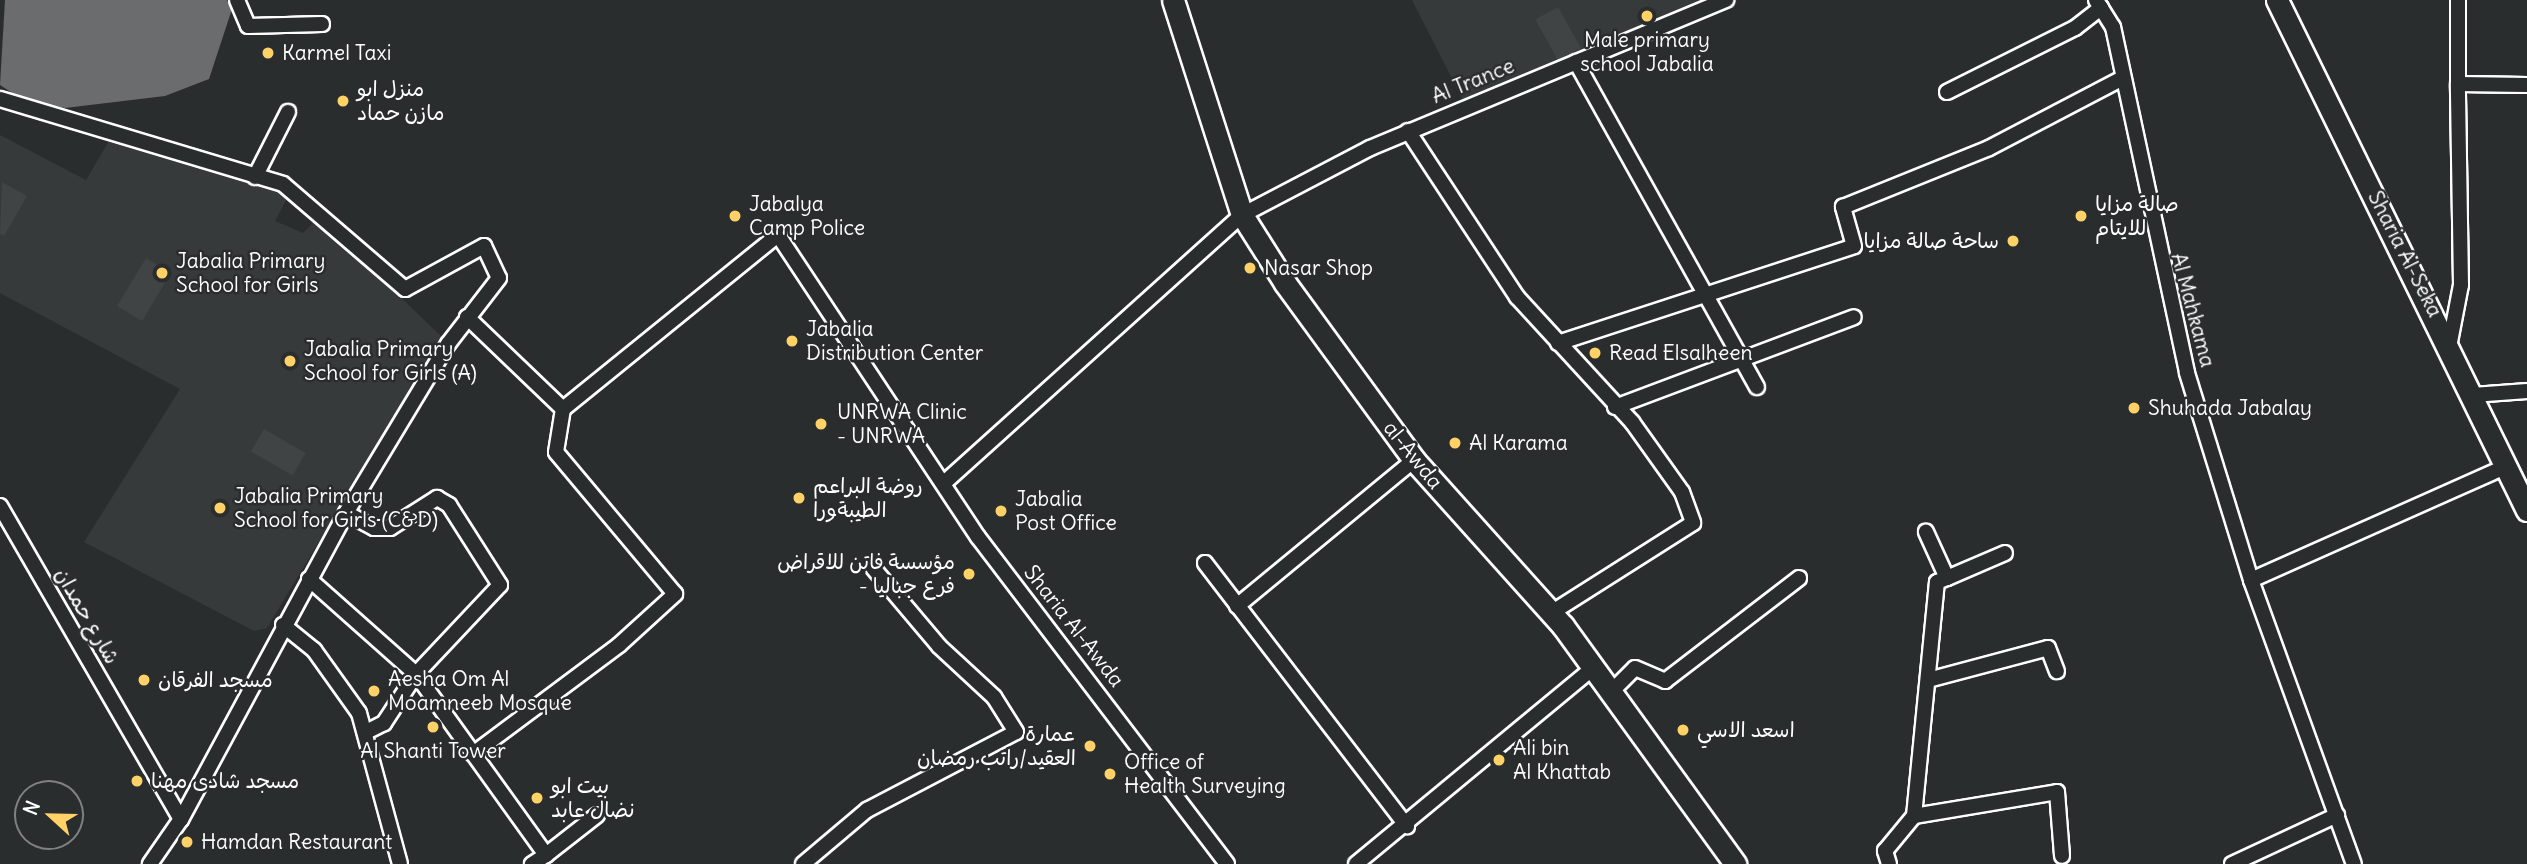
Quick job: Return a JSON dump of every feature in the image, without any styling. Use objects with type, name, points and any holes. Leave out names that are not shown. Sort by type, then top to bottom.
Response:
[{"type":"main road","name":"al-Awda","points":[[1172,0],[1242,215],[1414,460],[1550,613],[1594,667],[1610,693],[1735,864]]},
{"type":"main road","name":"Sharia Al-Seka","points":[[2277,0],[2450,342],[2527,510]]},
{"type":"street","points":[[237,0],[248,26],[322,24]]},
{"type":"street","name":"Al Trance","points":[[944,483],[1242,215],[1408,131],[1726,0]]},
{"type":"street","points":[[2450,342],[2461,285],[2458,0]]},
{"type":"street","name":"Al Mahkama","points":[[1947,92],[2075,28],[2099,4],[2123,78],[2176,330],[2251,580],[2354,864]]},
{"type":"street","points":[[1576,62],[1710,295],[1757,387]]},
{"type":"street","points":[[1558,343],[1854,246],[1843,207],[1989,148],[2123,78]]},
{"type":"street","points":[[2458,84],[2527,85]]},
{"type":"street","points":[[0,99],[283,184],[405,289],[484,246],[499,278],[467,317],[346,513],[283,625],[181,819],[150,864]]},
{"type":"street","points":[[255,177],[288,112]]},
{"type":"street","points":[[1408,131],[1517,297],[1615,407],[1682,492],[1693,523],[1550,613]]},
{"type":"street","name":"Sharia Al-Awda","points":[[563,409],[778,235],[944,483],[1227,864]]},
{"type":"street","points":[[467,317],[563,409],[556,452],[675,594],[619,645],[473,754]]},
{"type":"street","points":[[1615,407],[1743,355],[1854,317]]},
{"type":"street","points":[[2473,395],[2527,391]]},
{"type":"street","points":[[1237,606],[1414,460]]},
{"type":"street","points":[[2251,580],[2507,466]]},
{"type":"street","points":[[346,513],[374,528],[390,528],[437,498],[499,576],[498,590],[416,674],[384,723],[366,732]]},
{"type":"street","name":"شارع حمدان","points":[[0,506],[181,819]]},
{"type":"street","points":[[1926,532],[1947,578]]},
{"type":"street","points":[[1889,864],[1885,851],[1914,816],[1937,582],[2005,553]]},
{"type":"street","points":[[1205,563],[1407,826]]},
{"type":"street","points":[[803,864],[867,810],[1016,732],[994,697],[939,646],[873,568]]},
{"type":"street","points":[[1610,693],[1635,668],[1665,681],[1799,578]]},
{"type":"street","points":[[309,579],[416,674],[546,855]]},
{"type":"street","points":[[283,625],[314,650],[366,732],[400,864]]},
{"type":"street","points":[[1928,680],[2048,648],[2057,671]]},
{"type":"street","points":[[1356,864],[1505,747],[1548,699],[1594,667]]},
{"type":"street","points":[[1914,816],[2057,792],[2062,856]]},
{"type":"street","points":[[532,864],[597,815]]},
{"type":"street","points":[[2232,864],[2337,816]]},
{"type":"shaded area","points":[[5,0],[227,0],[232,9],[209,79],[165,96],[65,108],[23,100],[0,85]]},
{"type":"shaded area","points":[[1412,0],[1707,0],[1463,100]]},
{"type":"shaded area","points":[[1558,7],[1581,48],[1558,61],[1535,20]]},
{"type":"shaded area","points":[[0,135],[86,180],[109,141],[290,193],[275,221],[303,233],[318,218],[442,337],[267,628],[254,631],[84,542],[180,389],[0,293]]},
{"type":"shaded area","points":[[2,182],[27,196],[4,236],[0,234]]},
{"type":"shaded area","points":[[146,258],[171,273],[142,321],[117,306]]},
{"type":"shaded area","points":[[264,429],[306,453],[293,476],[251,452]]},
{"type":"place","name":"Male primary school Jabalia","points":[[1647,16]]},
{"type":"place","name":"Karmel Taxi","points":[[268,53]]},
{"type":"place","name":"منزل ابو مازن حماد","points":[[343,101]]},
{"type":"place","name":"Jabalya Camp Police","points":[[735,216]]},
{"type":"place","name":"صالة مزايا للايتام","points":[[2081,216]]},
{"type":"place","name":"ساحة صالة مزايا","points":[[2013,241]]},
{"type":"place","name":"Nasar Shop","points":[[1250,268]]},
{"type":"place","name":"Jabalia Primary School for Girls","points":[[162,273]]},
{"type":"place","name":"Jabalia Distribution Center","points":[[792,341]]},
{"type":"place","name":"Read Elsalheen","points":[[1595,353]]},
{"type":"place","name":"Jabalia Primary School for Girls (A)","points":[[290,361]]},
{"type":"place","name":"Shuhada Jabalay","points":[[2134,408]]},
{"type":"place","name":"UNRWA Clinic - UNRWA","points":[[821,424]]},
{"type":"place","name":"Al Karama","points":[[1455,443]]},
{"type":"place","name":"روضة البراعم الطيبةورا","points":[[799,498]]},
{"type":"place","name":"Jabalia Primary School for Girls (C&D)","points":[[220,508]]},
{"type":"place","name":"Jabalia Post Office","points":[[1001,511]]},
{"type":"place","name":"مؤسسة فاتن للاقراض - فرع جباليا","points":[[969,574]]},
{"type":"place","name":"مسجد الفرقان","points":[[144,680]]},
{"type":"place","name":"Aesha Om Al Moamneeb Mosque","points":[[374,691]]},
{"type":"place","name":"Al Shanti Tower","points":[[433,727]]},
{"type":"place","name":"اسعد الاسي","points":[[1683,730]]},
{"type":"place","name":"عمارة العقيد/راتب رمضان","points":[[1090,746]]},
{"type":"place","name":"Ali bin Al Khattab","points":[[1499,760]]},
{"type":"place","name":"Office of Health Surveying","points":[[1110,774]]},
{"type":"place","name":"مسجد شادى مهنا","points":[[137,781]]},
{"type":"place","name":"بيت ابو نضال عابد","points":[[537,798]]},
{"type":"place","name":"Hamdan Restaurant","points":[[187,842]]}]
